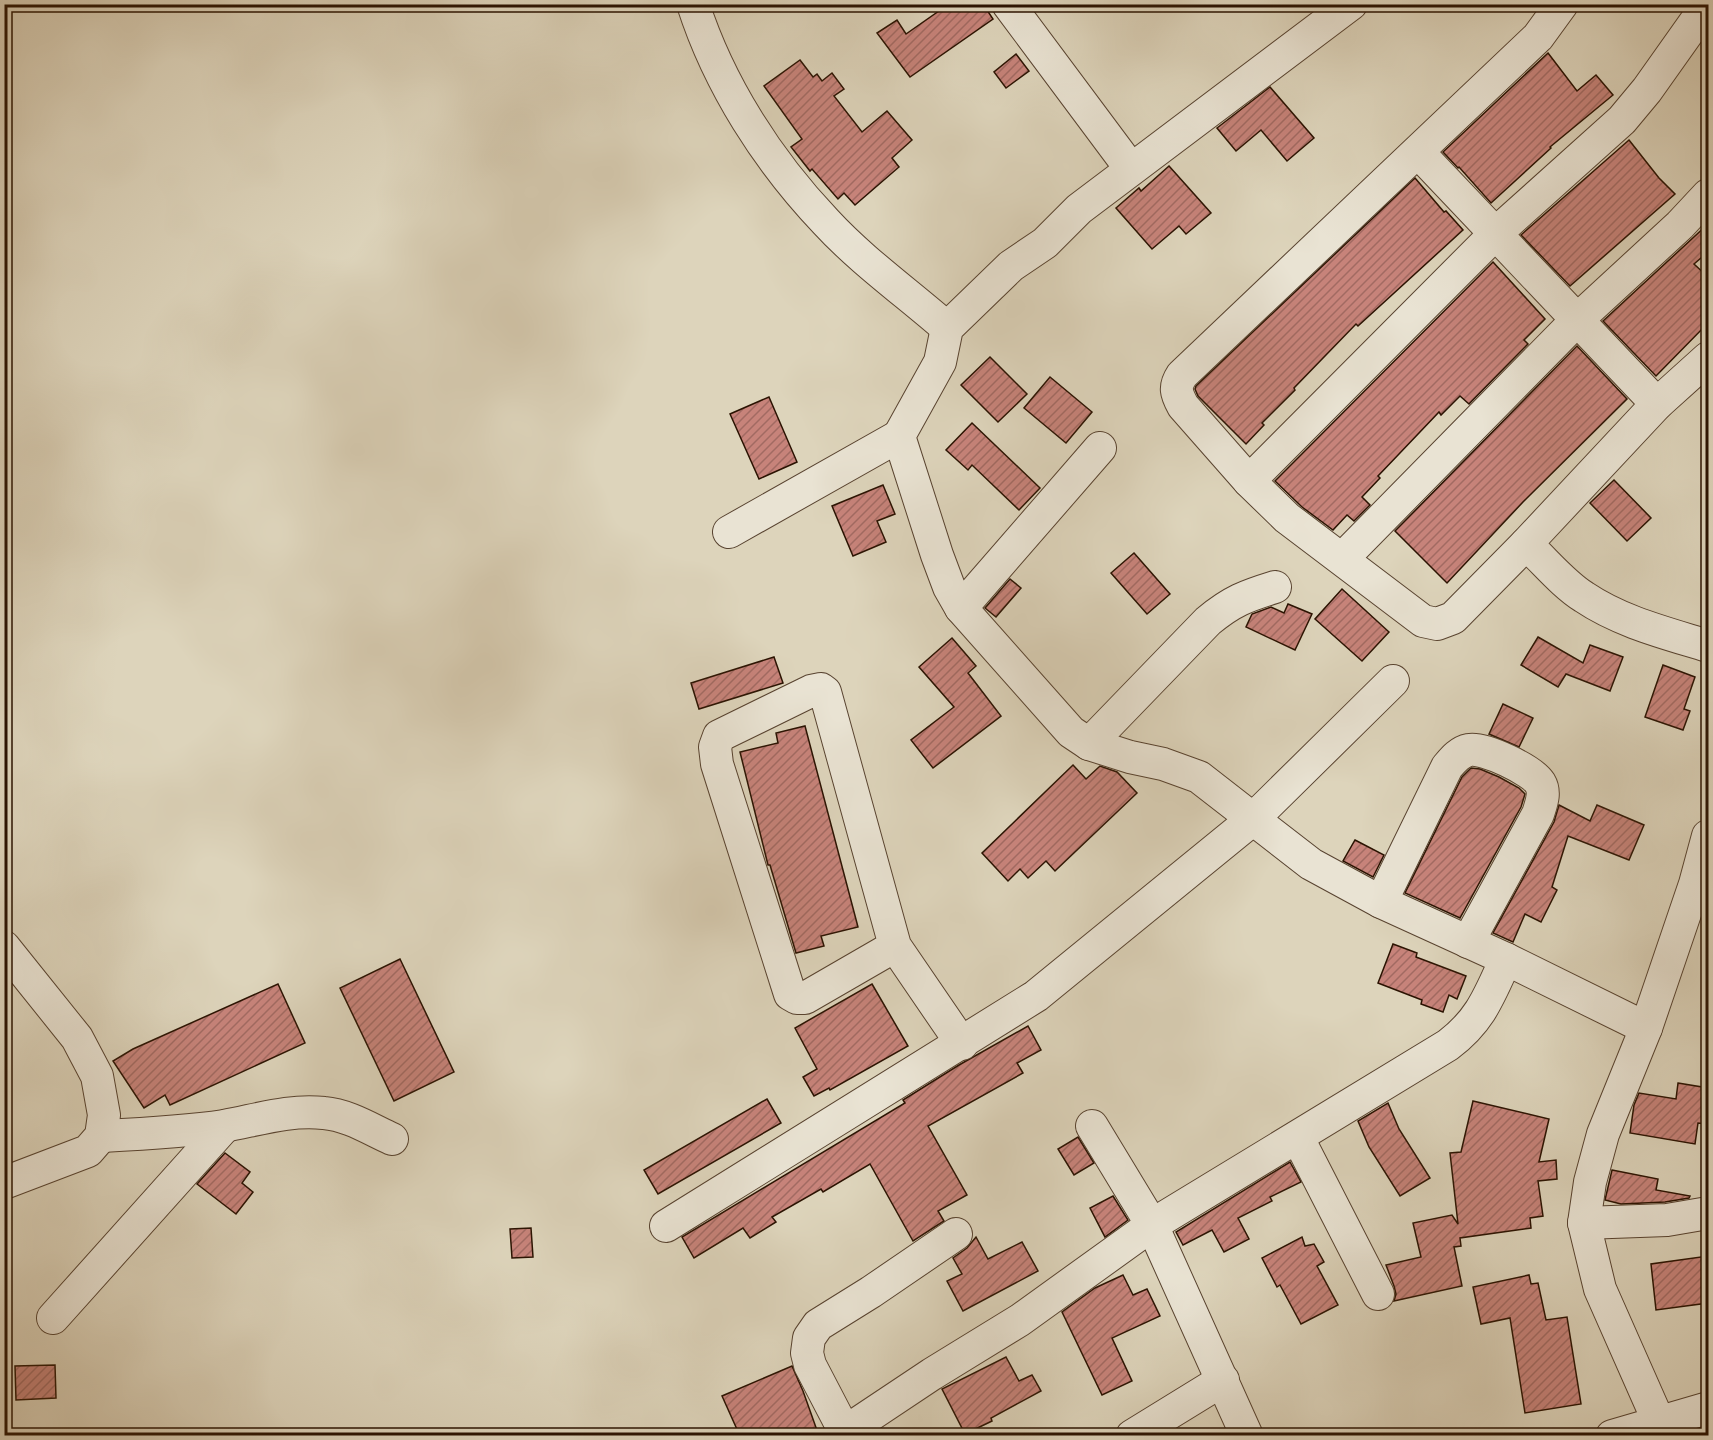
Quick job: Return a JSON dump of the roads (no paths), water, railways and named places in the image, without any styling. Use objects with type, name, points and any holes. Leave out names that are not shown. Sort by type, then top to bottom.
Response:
[{"type":"street","points":[[693,4],[702,32],[729,87],[754,130],[793,186],[827,224],[947,328]]},
{"type":"street","points":[[1008,4],[1131,169]]},
{"type":"street","points":[[729,532],[899,436],[940,362],[947,328],[1011,266],[1045,243],[1079,210],[1131,169],[1351,4]]},
{"type":"street","points":[[1562,4],[1539,37],[1190,367],[1176,384],[1177,394],[1183,406],[1249,481],[1287,518],[1310,537],[1343,558],[1423,621],[1437,624],[1453,618],[1657,404],[1708,358]]},
{"type":"street","points":[[1249,481],[1495,234],[1622,120],[1647,90],[1708,4]]},
{"type":"street","points":[[1418,152],[1657,404]]},
{"type":"street","points":[[1343,558],[1577,320],[1680,225],[1708,195]]},
{"type":"street","points":[[899,436],[937,555],[949,587],[961,608],[1071,732],[1089,744],[1130,758],[1163,764],[1199,777],[1311,864],[1381,902],[1646,1028]]},
{"type":"street","points":[[961,608],[1100,448]]},
{"type":"street","points":[[1526,544],[1582,596],[1612,614],[1708,646]]},
{"type":"street","points":[[1089,744],[1208,621],[1242,597],[1275,587]]},
{"type":"street","points":[[666,1226],[1036,996],[1253,819],[1393,681]]},
{"type":"street","points":[[895,946],[805,998],[797,998],[790,994],[717,764],[715,747],[718,735],[811,691],[821,689],[825,692],[895,946],[962,1044]]},
{"type":"street","points":[[1381,902],[1447,767],[1457,756],[1469,750],[1483,750],[1530,772],[1540,784],[1543,799],[1538,814],[1468,942]]},
{"type":"street","points":[[1663,1429],[1600,1289],[1584,1223],[1590,1182],[1603,1134],[1702,885],[1708,836]]},
{"type":"street","points":[[4,947],[77,1038],[98,1076],[104,1115],[101,1136],[88,1151],[4,1183]]},
{"type":"street","points":[[956,1234],[818,1325],[809,1338],[807,1353],[810,1365],[846,1434],[932,1374],[1020,1320],[1152,1225],[1448,1045],[1476,1020],[1506,960]]},
{"type":"street","points":[[101,1136],[177,1132],[225,1126],[296,1112],[324,1113],[345,1117],[392,1139]]},
{"type":"street","points":[[1092,1125],[1152,1225],[1247,1436]]},
{"type":"street","points":[[54,1318],[225,1126]]},
{"type":"street","points":[[1298,1138],[1378,1294]]},
{"type":"street","points":[[1584,1223],[1666,1220],[1708,1213]]},
{"type":"street","points":[[1132,1436],[1223,1380]]},
{"type":"street","points":[[1612,1436],[1663,1429],[1708,1408]]}]
